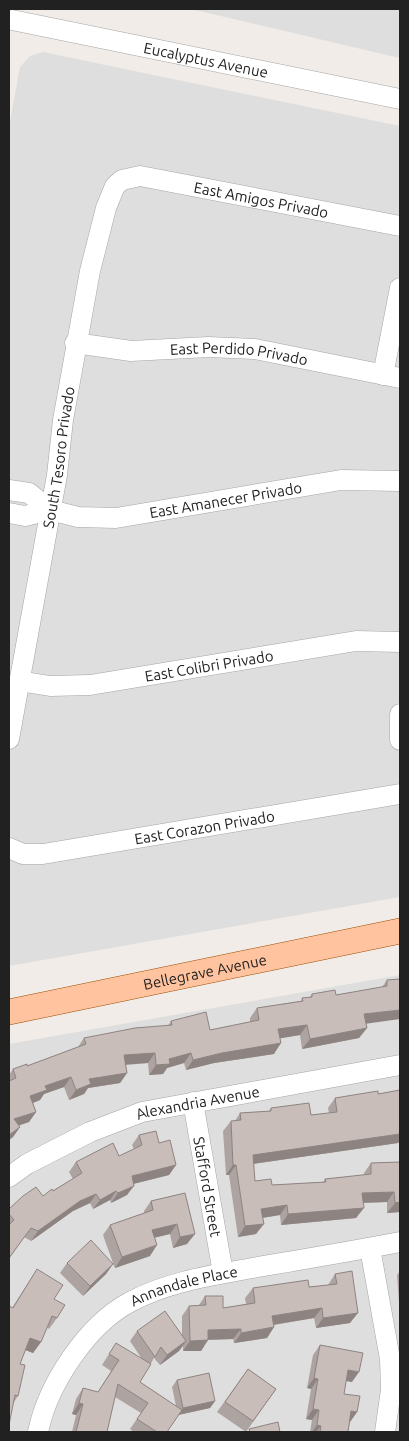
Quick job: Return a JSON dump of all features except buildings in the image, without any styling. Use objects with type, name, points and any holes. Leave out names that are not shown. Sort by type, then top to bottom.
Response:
[{"type":"main road","name":"Bellegrave Avenue","points":[[9,1012],[400,931]]},
{"type":"street","name":"Eucalyptus Avenue","points":[[12,21],[400,99]]},
{"type":"street","name":"East Amigos Privado","points":[[122,180],[140,176],[400,226]]},
{"type":"street","name":"South Tesoro Privado","points":[[9,739],[60,456],[63,420],[75,343],[106,208],[115,186],[122,180]]},
{"type":"street","points":[[392,376],[400,288]]},
{"type":"street","name":"East Perdido Privado","points":[[75,343],[131,351],[208,347],[255,349],[392,376]]},
{"type":"street","name":"East Amanecer Privado","points":[[9,490],[29,494],[50,510],[78,516],[116,518],[340,480],[400,481]]},
{"type":"street","name":"East Amanecer Privado","points":[[9,513],[25,516],[50,510]]},
{"type":"street","name":"East Colibri Privado","points":[[19,681],[50,686],[90,685],[356,640],[400,642]]},
{"type":"street","points":[[400,714],[400,740]]},
{"type":"street","name":"East Corazon Privado","points":[[9,848],[23,854],[43,854],[400,794]]},
{"type":"street","name":"Alexandria Avenue","points":[[9,1177],[27,1164],[90,1132],[142,1112],[400,1065]]},
{"type":"street","name":"Stafford Street","points":[[193,1102],[223,1274]]},
{"type":"street","name":"Annandale Place","points":[[38,1432],[46,1405],[64,1368],[93,1332],[112,1314],[129,1302],[182,1282],[400,1242]]},
{"type":"street","points":[[370,1248],[390,1359],[395,1410],[385,1432]]},
{"type":"shaded area","points":[[191,9],[400,9],[400,58],[391,56]]},
{"type":"shaded area","points":[[43,52],[400,126],[400,897],[9,966],[9,127],[20,67],[30,56]]},
{"type":"shaded area","points":[[400,975],[400,1432],[9,1432],[9,1044]]}]
